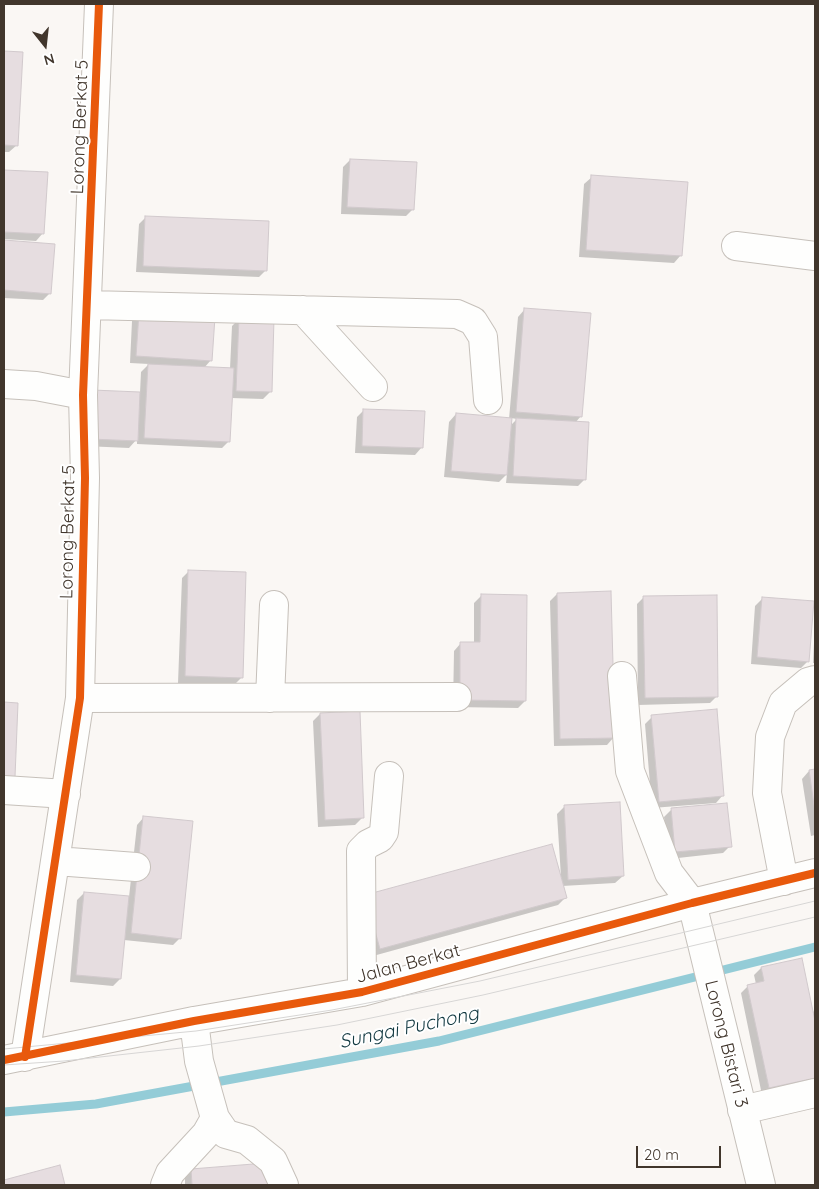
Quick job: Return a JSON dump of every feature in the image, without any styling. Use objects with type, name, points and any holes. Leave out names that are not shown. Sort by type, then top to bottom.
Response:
[{"type":"street","name":"Lorong Berkat 5","points":[[14,1059],[56,861],[80,698],[85,478],[83,395],[99,4]]},
{"type":"street","points":[[736,246],[815,256]]},
{"type":"street","points":[[88,305],[457,314],[473,321],[484,337],[488,400]]},
{"type":"street","points":[[304,310],[373,387]]},
{"type":"street","points":[[4,384],[36,386],[83,395]]},
{"type":"street","points":[[270,698],[274,605]]},
{"type":"street","points":[[622,676],[630,771],[668,873],[692,903]]},
{"type":"street","points":[[784,881],[767,793],[770,737],[783,703],[808,682],[815,680]]},
{"type":"street","points":[[80,698],[457,697]]},
{"type":"street","points":[[362,992],[361,851],[368,844],[380,838],[384,832],[389,776]]},
{"type":"street","points":[[4,790],[66,794]]},
{"type":"street","points":[[56,861],[136,867]]},
{"type":"street","name":"Jalan Berkat","points":[[14,1059],[194,1021],[362,992],[692,903],[815,873]]},
{"type":"street","name":"Lorong Bistari 3","points":[[692,903],[761,1185]]},
{"type":"street","points":[[194,1021],[199,1061],[213,1111],[226,1134],[247,1140],[273,1161],[284,1185]]},
{"type":"street","points":[[742,1110],[815,1094]]},
{"type":"street","points":[[165,1185],[170,1174],[206,1134],[213,1111]]},
{"type":"building","points":[[4,51],[23,52],[18,146],[4,145]]},
{"type":"building","points":[[350,159],[417,162],[414,210],[347,207]]},
{"type":"building","points":[[4,170],[48,172],[44,234],[4,232]]},
{"type":"building","points":[[591,175],[688,182],[682,256],[586,250]]},
{"type":"building","points":[[145,216],[269,221],[267,271],[143,266]]},
{"type":"building","points":[[4,240],[55,244],[51,294],[4,290]]},
{"type":"building","points":[[524,308],[591,313],[582,417],[516,412]]},
{"type":"building","points":[[139,313],[215,317],[212,361],[136,356]]},
{"type":"building","points":[[239,317],[274,318],[272,392],[236,391]]},
{"type":"building","points":[[148,364],[234,368],[230,442],[144,438]]},
{"type":"building","points":[[92,390],[140,392],[138,441],[90,439]]},
{"type":"building","points":[[363,409],[425,411],[423,448],[362,446]]},
{"type":"building","points":[[456,413],[512,418],[507,475],[451,471]]},
{"type":"building","points":[[516,418],[589,422],[586,480],[513,476]]},
{"type":"building","points":[[188,570],[246,572],[243,678],[185,676]]},
{"type":"building","points":[[611,591],[615,738],[560,739],[557,593]]},
{"type":"building","points":[[481,594],[527,595],[526,701],[460,700],[460,642],[480,642]]},
{"type":"building","points":[[717,595],[718,697],[645,698],[643,596]]},
{"type":"building","points":[[762,597],[814,601],[809,662],[757,657]]},
{"type":"building","points":[[4,702],[18,703],[15,777],[4,776]]},
{"type":"building","points":[[717,709],[724,796],[659,802],[651,715]]},
{"type":"building","points":[[360,711],[364,818],[325,820],[320,713]]},
{"type":"building","points":[[815,769],[815,812],[809,770]]},
{"type":"building","points":[[620,802],[624,876],[568,880],[564,805]]},
{"type":"building","points":[[727,803],[732,847],[675,852],[671,808]]},
{"type":"building","points":[[143,816],[193,821],[181,939],[131,933]]},
{"type":"building","points":[[552,844],[567,898],[380,949],[365,895]]},
{"type":"building","points":[[84,892],[129,896],[121,979],[76,975]]},
{"type":"building","points":[[802,958],[815,1021],[815,1078],[769,1088],[747,985],[764,981],[761,967]]},
{"type":"building","points":[[266,1163],[268,1185],[192,1185],[191,1169]]},
{"type":"building","points":[[60,1165],[65,1185],[4,1185],[4,1180]]},
{"type":"waterway","name":"Sungai Puchong","points":[[4,1112],[96,1104],[439,1041],[815,947]]},
{"type":"tram line","points":[[4,1049],[196,1031],[332,1010],[480,981],[815,901]]},
{"type":"tram line","points":[[4,1065],[64,1061],[199,1046],[337,1025],[483,995],[815,917]]},
{"type":"cycle path","points":[[25,1057],[80,698],[85,478],[83,395],[99,4]]},
{"type":"cycle path","points":[[4,1060],[194,1021],[362,992],[692,903],[815,873]]}]
